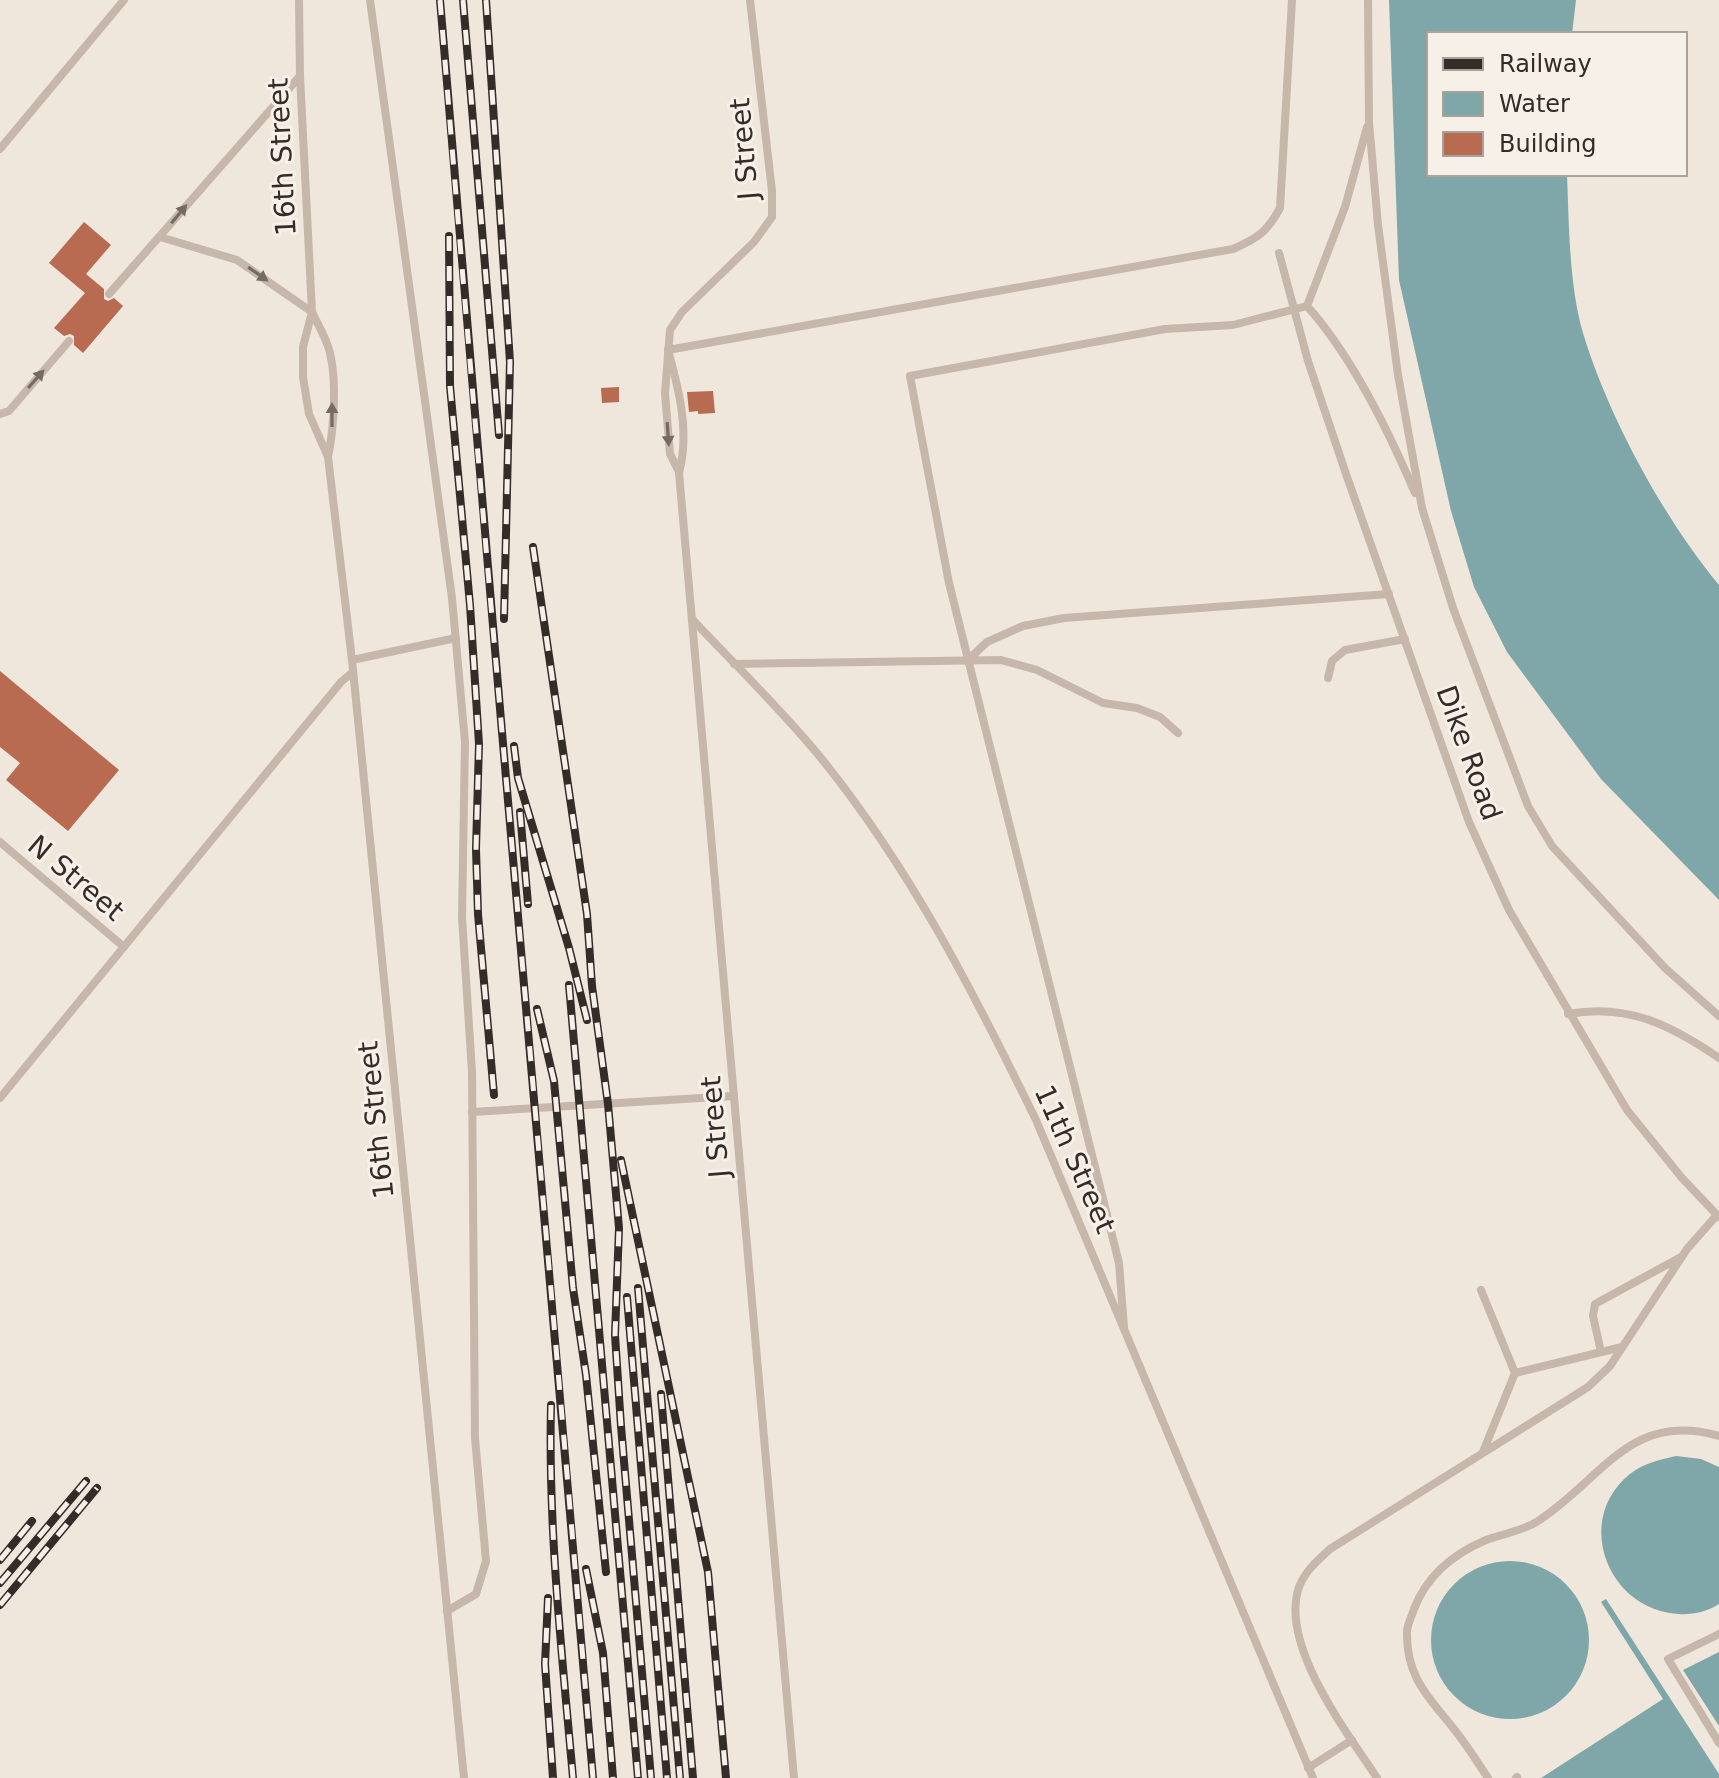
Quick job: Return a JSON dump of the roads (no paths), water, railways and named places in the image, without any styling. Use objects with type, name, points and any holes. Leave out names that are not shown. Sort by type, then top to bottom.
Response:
[{"type":"lane","points":[[0,149],[124,0]]},
{"type":"lane","name":"16th Street","points":[[299,0],[312,312],[303,347],[303,377],[309,414],[328,457]]},
{"type":"lane","points":[[370,0],[456,638],[465,742],[462,917],[472,1072],[475,1438],[486,1561],[476,1594],[447,1611]]},
{"type":"lane","name":"J Street","points":[[750,0],[772,191],[772,217],[754,242],[682,312],[670,330],[665,393],[670,454],[679,473],[794,1778]]},
{"type":"lane","points":[[668,350],[1233,249],[1253,241],[1270,228],[1280,208],[1292,0]]},
{"type":"lane","points":[[1368,0],[1369,122],[1378,225],[1398,375],[1422,508],[1453,608],[1528,806],[1552,846],[1665,968],[1719,1016]]},
{"type":"lane","points":[[109,294],[300,76]]},
{"type":"lane","points":[[1307,306],[1345,207],[1369,122]]},
{"type":"lane","points":[[160,237],[237,260],[312,312]]},
{"type":"lane","name":"Dike Road","points":[[1279,253],[1292,310],[1389,594],[1469,822],[1509,910],[1627,1110],[1682,1178],[1718,1216]]},
{"type":"lane","points":[[1124,1327],[1119,1263],[949,583],[910,376],[1165,329],[1233,325],[1307,306]]},
{"type":"lane","points":[[1307,306],[1324,326],[1384,426],[1422,508]]},
{"type":"lane","name":"16th Street","points":[[312,312],[330,352],[333,373],[332,435],[328,457],[352,660],[464,1778]]},
{"type":"lane","points":[[0,414],[9,411],[69,341]]},
{"type":"lane","name":"J Street","points":[[668,350],[679,393],[685,451],[679,473]]},
{"type":"lane","points":[[968,660],[987,642],[1023,626],[1064,618],[1389,594]]},
{"type":"lane","name":"11th Street","points":[[692,619],[820,757],[929,912],[986,1017],[1036,1120],[1313,1778]]},
{"type":"lane","points":[[352,660],[456,638]]},
{"type":"lane","points":[[1328,678],[1332,661],[1345,650],[1405,639]]},
{"type":"lane","points":[[734,664],[1001,660],[1037,670],[1103,703],[1137,708],[1160,717],[1178,733]]},
{"type":"lane","points":[[0,1098],[341,682],[353,672]]},
{"type":"lane","name":"N Street","points":[[0,842],[124,947]]},
{"type":"lane","points":[[1568,1014],[1593,1009],[1643,1017],[1719,1058]]},
{"type":"lane","points":[[472,1112],[734,1096]]},
{"type":"lane","points":[[1377,1778],[1317,1682],[1303,1649],[1295,1614],[1299,1587],[1313,1565],[1330,1549],[1588,1387],[1610,1366],[1681,1257],[1718,1216]]},
{"type":"lane","points":[[1601,1352],[1593,1316],[1595,1304],[1681,1257]]},
{"type":"lane","points":[[1481,1290],[1515,1373],[1483,1452]]},
{"type":"lane","points":[[1515,1373],[1622,1347]]},
{"type":"lane","points":[[1488,1778],[1457,1732],[1428,1700],[1412,1669],[1407,1630],[1421,1590],[1445,1562],[1484,1541],[1536,1523],[1635,1441],[1664,1430],[1696,1429],[1719,1436]]},
{"type":"lane","points":[[1719,1634],[1668,1659],[1719,1743]]},
{"type":"lane","points":[[1308,1768],[1352,1740]]},
{"type":"water","points":[[1389,0],[1576,0],[1572,32],[1427,32],[1427,176],[1567,176],[1575,295],[1594,365],[1623,432],[1658,498],[1719,585],[1719,900],[1601,779],[1507,652],[1474,587],[1451,511],[1399,280]]},
{"type":"water","points":[[1676,1456],[1701,1459],[1719,1467],[1719,1604],[1689,1614],[1653,1609],[1633,1597],[1617,1580],[1606,1559],[1601,1537],[1603,1514],[1613,1493],[1630,1474],[1646,1465]]},
{"type":"water","points":[[1510,1561],[1540,1567],[1566,1584],[1583,1610],[1589,1640],[1583,1670],[1566,1696],[1540,1713],[1510,1719],[1480,1713],[1454,1696],[1437,1670],[1431,1640],[1437,1610],[1454,1584],[1480,1567]]},
{"type":"water","points":[[1606,1599],[1719,1778],[1541,1778],[1663,1699],[1601,1602]]},
{"type":"water","points":[[1719,1652],[1719,1726],[1683,1670]]},
{"type":"railway","points":[[440,0],[593,1778]]},
{"type":"railway","points":[[463,0],[499,435]]},
{"type":"railway","points":[[486,0],[510,362],[504,619]]},
{"type":"railway","points":[[449,236],[450,386],[479,744],[478,914],[494,1095]]},
{"type":"railway","points":[[533,547],[587,914],[592,986],[608,1104],[619,1228],[615,1335],[651,1778]]},
{"type":"railway","points":[[514,746],[518,778],[569,948],[587,1020]]},
{"type":"railway","points":[[520,812],[528,904]]},
{"type":"railway","points":[[569,985],[638,1778]]},
{"type":"railway","points":[[537,1009],[554,1081],[573,1288],[586,1375],[606,1572]]},
{"type":"railway","points":[[621,1160],[708,1572],[726,1778]]},
{"type":"railway","points":[[638,1288],[680,1778]]},
{"type":"railway","points":[[627,1297],[667,1778]]},
{"type":"railway","points":[[661,1394],[693,1778]]},
{"type":"railway","points":[[551,1405],[554,1545],[573,1778]]},
{"type":"railway","points":[[0,1583],[86,1481]]},
{"type":"railway","points":[[0,1605],[97,1488]]},
{"type":"railway","points":[[0,1560],[32,1521]]},
{"type":"railway","points":[[586,1569],[603,1653],[613,1778]]},
{"type":"railway","points":[[548,1598],[545,1664],[553,1778]]}]
